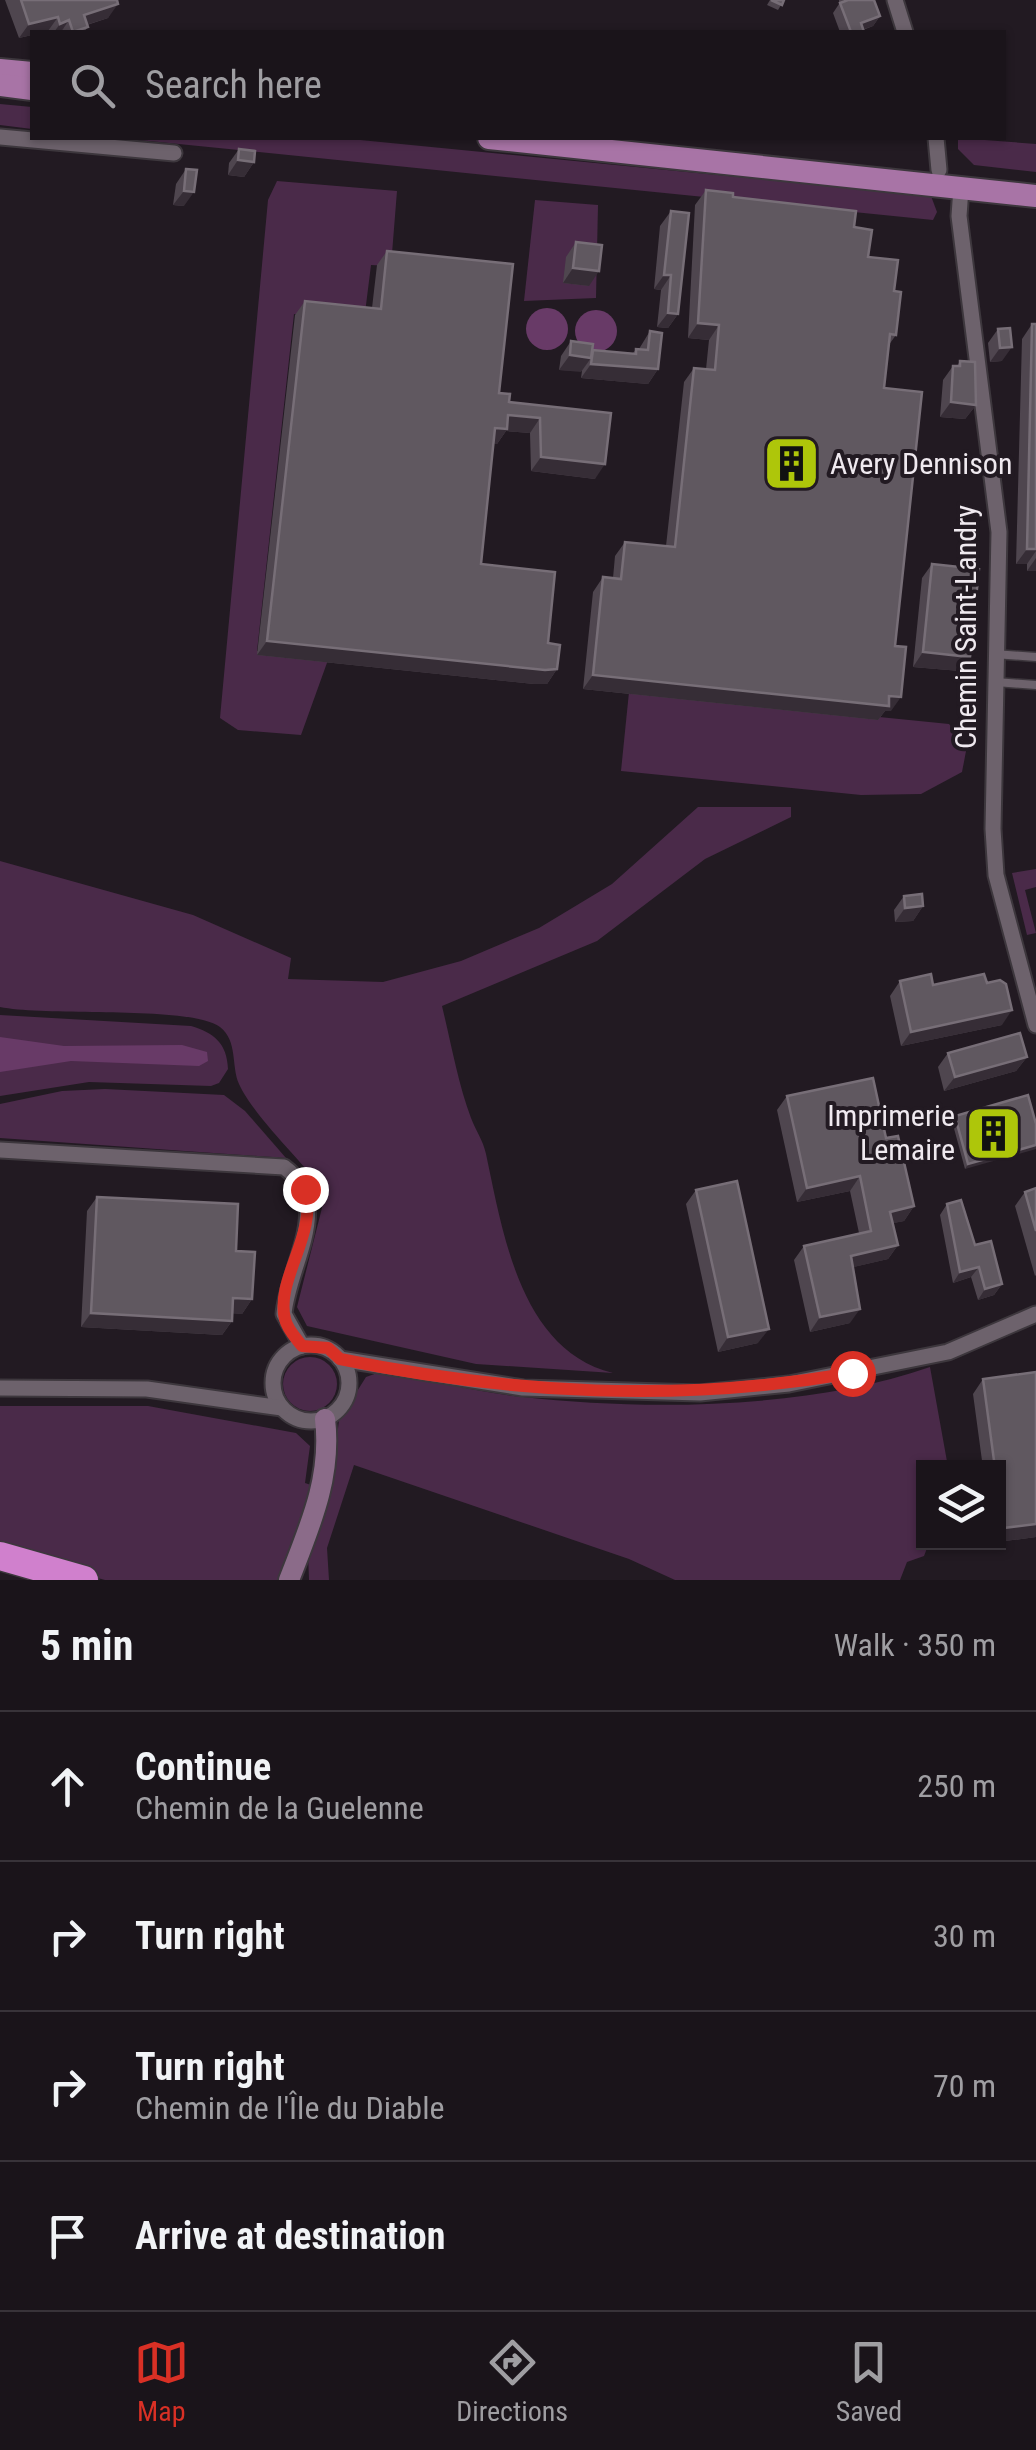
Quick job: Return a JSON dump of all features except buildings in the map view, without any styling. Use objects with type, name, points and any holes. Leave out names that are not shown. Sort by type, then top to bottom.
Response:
[{"type":"highway","points":[[0,1556],[84,1580]]},
{"type":"main road","points":[[0,70],[30,73]]},
{"type":"main road","points":[[0,86],[30,89]]},
{"type":"main road","points":[[509,140],[1036,196]]},
{"type":"main road","points":[[656,140],[1036,180]]},
{"type":"street","points":[[895,0],[903,30]]},
{"type":"street","points":[[0,136],[30,139]]},
{"type":"street","points":[[44,140],[174,152]]},
{"type":"street","points":[[936,140],[939,170]]},
{"type":"street","name":"Chemin Saint-Landry","points":[[961,188],[959,216],[999,532],[994,654],[996,875],[1034,1014]]},
{"type":"street","points":[[0,1150],[284,1167],[305,1189],[309,1208],[284,1314],[302,1346]]},
{"type":"street","points":[[340,1359],[523,1388],[700,1393],[789,1384],[948,1352],[1036,1314]]},
{"type":"street","points":[[0,1388],[147,1389],[233,1402],[282,1408],[305,1420],[325,1419],[345,1400],[348,1386],[340,1359],[328,1348],[302,1346],[280,1360],[273,1381],[254,1397],[233,1402]]},
{"type":"street","points":[[348,1386],[376,1364]]},
{"type":"street","points":[[273,1381],[282,1408]]},
{"type":"street","points":[[290,1580],[323,1484],[328,1456],[325,1419]]},
{"type":"lane","points":[[994,654],[1036,657]]},
{"type":"lane","points":[[994,682],[1036,685]]},
{"type":"shaded area","points":[[0,104],[30,107],[30,129],[0,125]]},
{"type":"shaded area","points":[[139,140],[360,140],[931,196],[937,212],[933,220]]},
{"type":"shaded area","points":[[958,140],[1036,144],[1036,172],[974,165],[958,149]]},
{"type":"shaded area","points":[[277,181],[397,191],[391,266],[371,265],[364,321],[294,314],[257,651],[328,660],[301,735],[238,730],[220,718],[268,200]]},
{"type":"shaded area","points":[[535,200],[598,205],[596,298],[524,301]]},
{"type":"shaded area","points":[[547,308],[562,314],[568,329],[562,344],[547,350],[532,344],[526,329],[532,314]]},
{"type":"shaded area","points":[[596,310],[611,316],[617,331],[611,346],[596,352],[581,346],[575,331],[581,316]]},
{"type":"shaded area","points":[[629,692],[949,724],[967,746],[962,772],[921,794],[861,795],[621,771]]},
{"type":"shaded area","points":[[698,807],[791,807],[791,817],[705,859],[597,941],[442,1006],[462,1091],[485,1149],[509,1252],[521,1284],[536,1314],[556,1340],[582,1360],[613,1373],[476,1364],[307,1326],[297,1307],[326,1192],[246,1096],[239,1084],[226,1033],[204,1020],[180,1016],[0,1007],[0,861],[193,915],[291,958],[288,979],[383,982],[461,961],[539,928],[612,884]]},
{"type":"shaded area","points":[[1036,869],[1036,887],[1025,890],[1036,933],[1027,935],[1012,873]]},
{"type":"shaded area","points":[[0,1015],[191,1026],[218,1040],[228,1069],[219,1083],[211,1086],[89,1082],[0,1096]]},
{"type":"shaded area","points":[[0,1037],[64,1046],[182,1045],[207,1052],[208,1061],[199,1066],[71,1061],[0,1072]]},
{"type":"shaded area","points":[[105,1089],[224,1095],[245,1111],[286,1158],[0,1138],[0,1104],[62,1091]]},
{"type":"shaded area","points":[[310,1357],[329,1365],[337,1384],[329,1403],[310,1411],[291,1403],[283,1384],[291,1365]]},
{"type":"shaded area","points":[[930,1367],[947,1460],[916,1460],[916,1550],[926,1550],[924,1556],[907,1562],[900,1580],[675,1580],[629,1559],[354,1465],[327,1548],[329,1580],[309,1580],[308,1552],[331,1487],[339,1420],[366,1377],[380,1372],[523,1397],[675,1405],[781,1399],[883,1381]]},
{"type":"shaded area","points":[[0,1406],[148,1406],[296,1433],[310,1446],[305,1483],[314,1486],[280,1580],[105,1580],[0,1551]]},
{"type":"place","name":"Avery Dennison","points":[[791,464]]},
{"type":"place","name":"Imprimerie Lemaire","points":[[994,1133]]},
{"type":"route","points":[[305,1189],[308,1218],[284,1314],[302,1346],[328,1348],[340,1359],[523,1388],[600,1393],[700,1393],[852,1373]]}]
